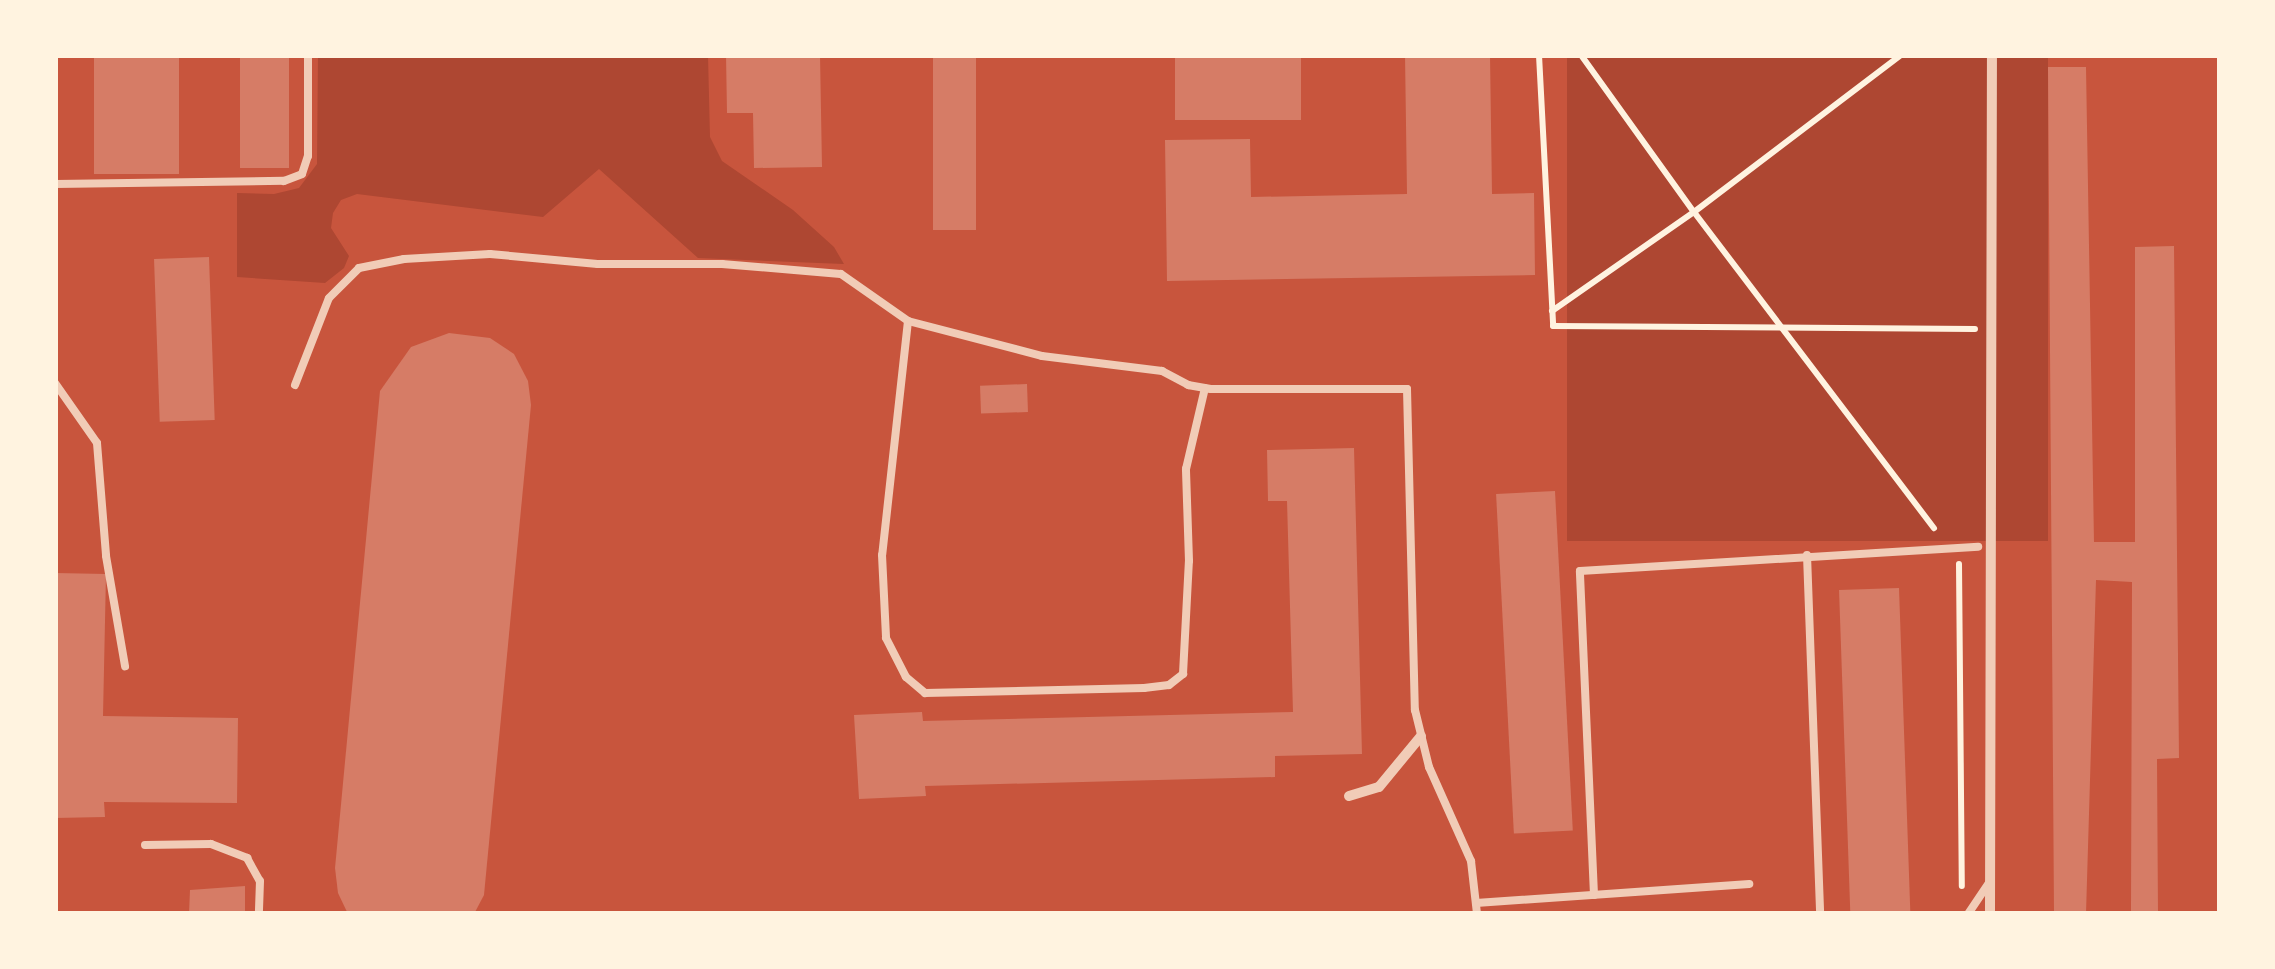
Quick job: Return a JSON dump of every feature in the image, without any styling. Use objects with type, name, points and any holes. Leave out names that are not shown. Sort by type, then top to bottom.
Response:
[{"type":"street","points":[[1990,914],[1992,55]]},
{"type":"street","points":[[1349,796],[1379,787],[1421,736]]},
{"type":"lane","points":[[55,184],[284,181],[302,174],[308,156],[308,55]]},
{"type":"lane","points":[[295,385],[329,298],[359,268],[404,260],[490,254],[598,264],[722,264],[841,274],[908,321],[1042,356],[1162,370],[1178,381],[1206,388],[1407,389],[1412,666],[1421,736],[1429,768],[1471,861],[1477,914]]},
{"type":"lane","points":[[908,321],[882,556],[886,638],[906,677],[925,693],[1144,688],[1168,685],[1183,674],[1188,560],[1186,469],[1206,388]]},
{"type":"lane","points":[[55,383],[97,444],[106,556],[125,666]]},
{"type":"lane","points":[[1594,895],[1580,571],[1978,547]]},
{"type":"lane","points":[[1806,555],[1820,914]]},
{"type":"lane","points":[[145,846],[212,844],[247,858],[260,881],[259,914]]},
{"type":"lane","points":[[1968,914],[1990,881]]},
{"type":"lane","points":[[1476,903],[1750,884]]},
{"type":"path","points":[[1539,55],[1553,326],[1991,329]]},
{"type":"path","points":[[1581,55],[1694,212],[1934,528]]},
{"type":"path","points":[[1552,311],[1694,212],[1901,55]]},
{"type":"path","points":[[1959,548],[1962,895]]},
{"type":"shaded area","points":[[318,55],[708,55],[710,137],[722,161],[793,210],[834,247],[844,264],[698,258],[599,169],[543,217],[357,194],[341,200],[333,213],[331,228],[349,256],[344,268],[325,283],[237,277],[237,193],[274,194],[299,188],[317,164]]},
{"type":"shaded area","points":[[1567,55],[2048,55],[2048,541],[1567,541]]},
{"type":"building","points":[[94,55],[179,55],[179,174],[94,174]]},
{"type":"building","points":[[240,55],[289,55],[289,168],[240,168]]},
{"type":"building","points":[[726,55],[820,55],[822,167],[754,168],[753,113],[727,113]]},
{"type":"building","points":[[933,55],[976,55],[976,230],[933,230]]},
{"type":"building","points":[[1175,55],[1301,55],[1301,120],[1175,120]]},
{"type":"building","points":[[1405,55],[1490,55],[1492,194],[1534,193],[1535,275],[1167,281],[1165,140],[1250,139],[1251,197],[1407,194]]},
{"type":"building","points":[[2048,67],[2086,67],[2094,542],[2135,542],[2135,247],[2174,246],[2179,758],[2157,759],[2158,914],[2131,914],[2132,582],[2096,580],[2086,914],[2054,914]]},
{"type":"building","points":[[209,257],[215,420],[160,422],[154,259]]},
{"type":"building","points":[[449,333],[490,338],[514,354],[528,381],[531,405],[484,895],[474,914],[348,914],[338,893],[335,868],[380,391],[411,347]]},
{"type":"building","points":[[1027,384],[1028,412],[981,414],[980,386]]},
{"type":"building","points":[[1354,448],[1362,754],[1275,756],[1275,777],[925,786],[926,796],[859,799],[854,715],[922,712],[923,721],[1293,712],[1287,501],[1268,501],[1267,450]]},
{"type":"building","points":[[1555,491],[1573,831],[1514,834],[1496,494]]},
{"type":"building","points":[[55,573],[106,574],[103,716],[238,718],[237,803],[104,802],[105,817],[55,818]]},
{"type":"building","points":[[1899,588],[1910,914],[1850,914],[1839,590]]},
{"type":"building","points":[[245,886],[245,914],[189,914],[190,890]]}]
